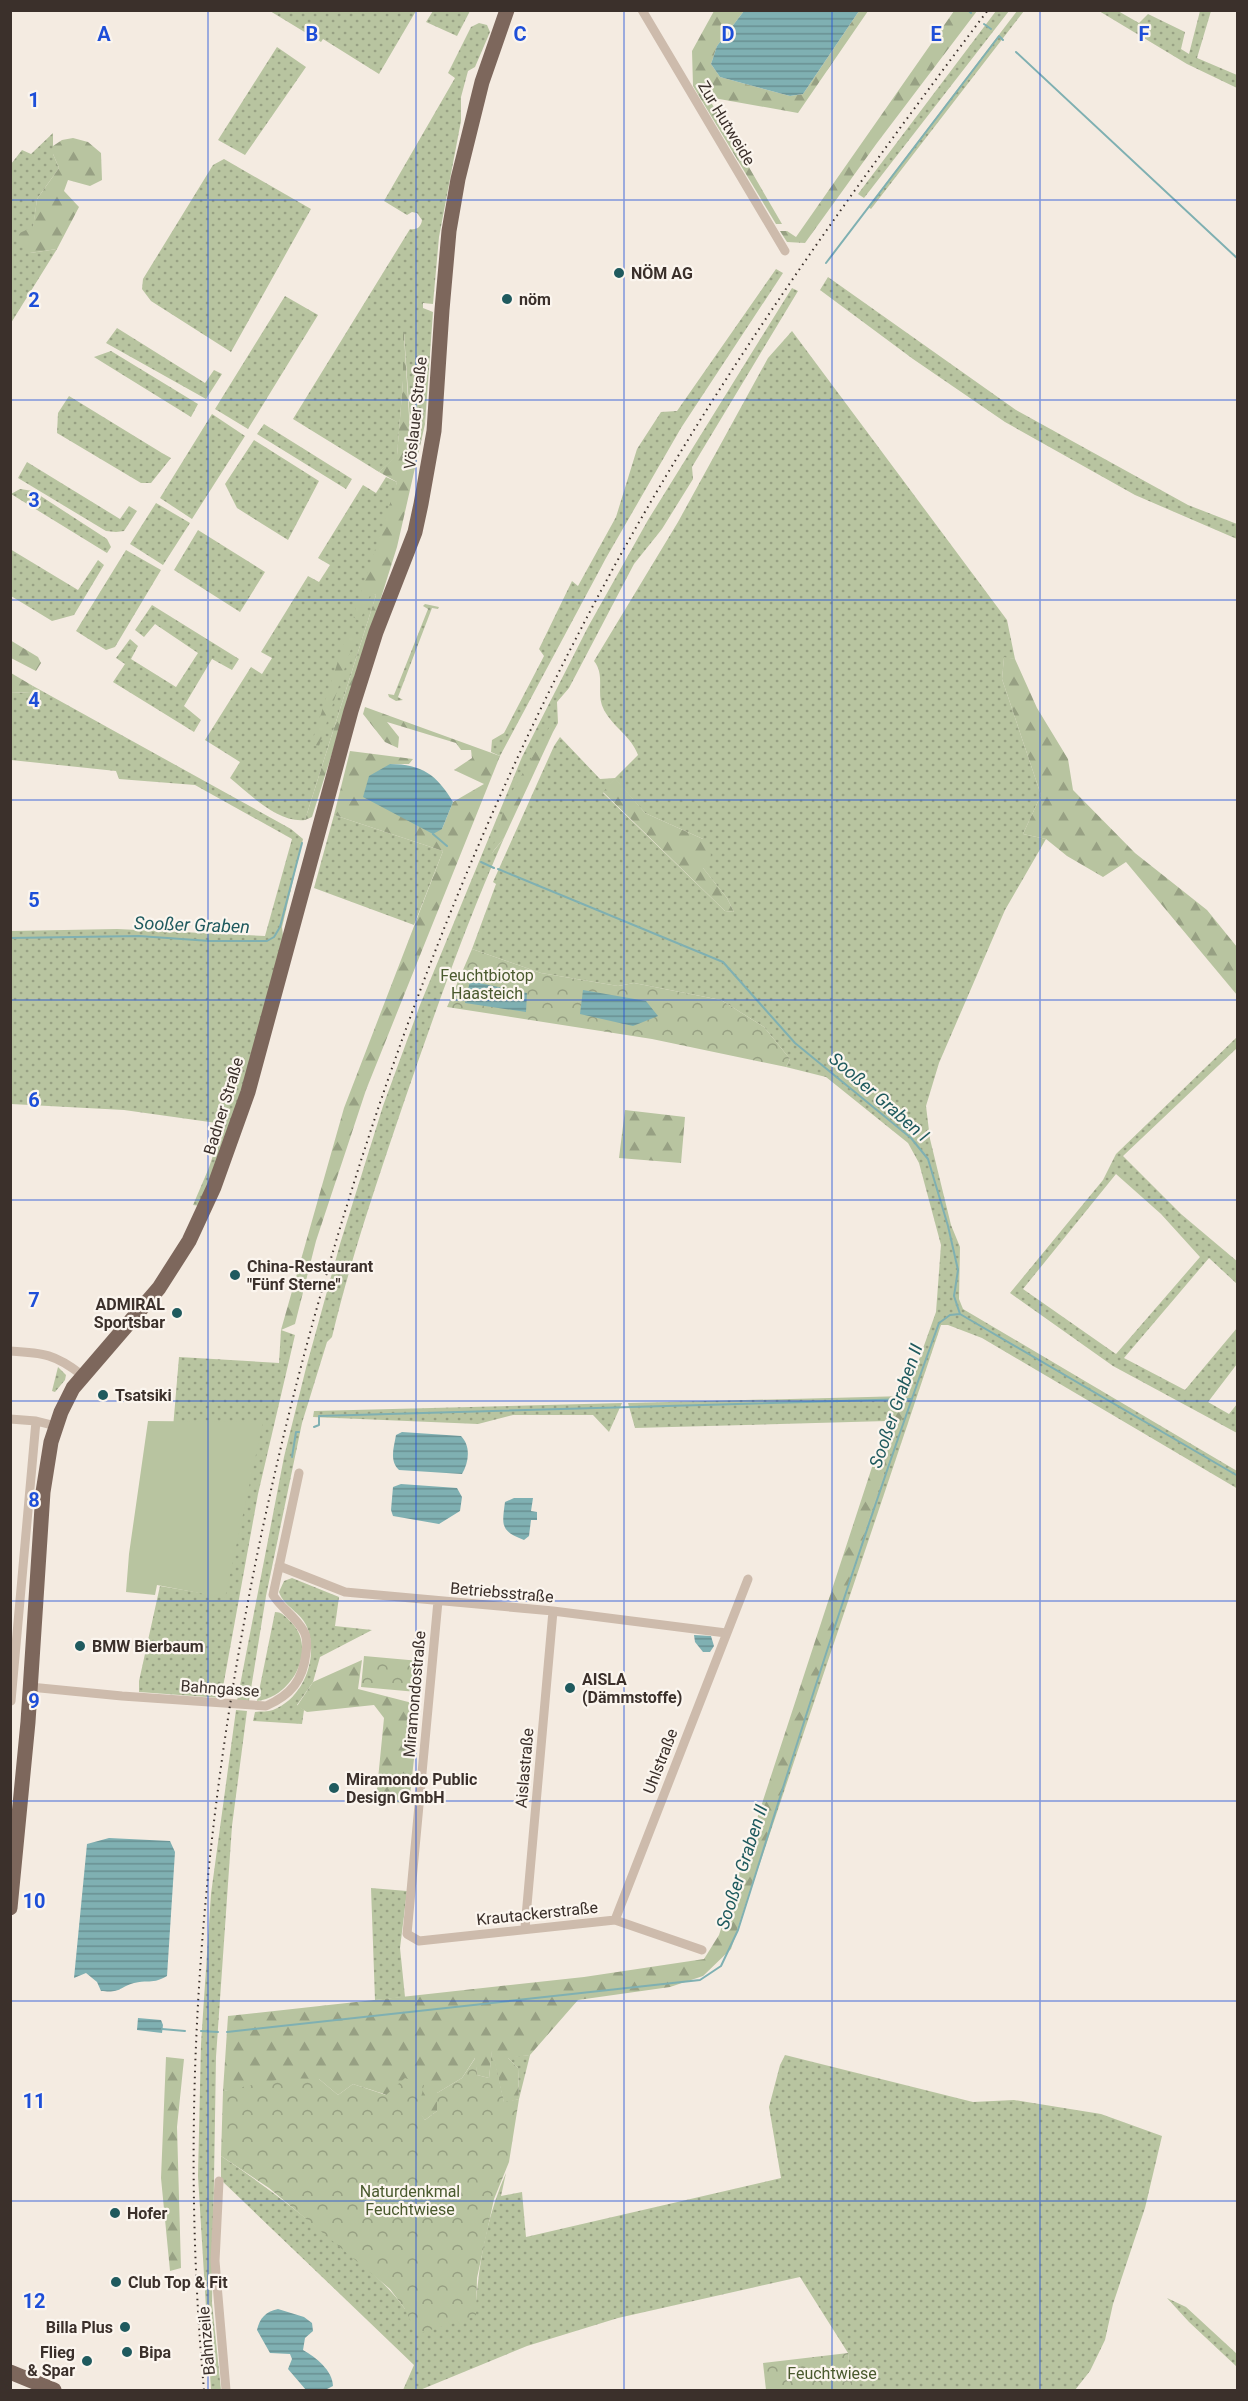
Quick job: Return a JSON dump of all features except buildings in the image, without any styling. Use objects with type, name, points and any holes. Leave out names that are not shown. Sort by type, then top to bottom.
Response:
[{"type":"main road","name":"Vöslauer Straße","points":[[322,811],[376,632],[402,568],[421,504],[434,432],[445,276],[458,179],[482,82],[507,10]]},
{"type":"main road","name":"Badner Straße","points":[[10,1908],[29,1694],[43,1492],[56,1426],[66,1398],[82,1375],[159,1288],[189,1241],[214,1187],[248,1092],[322,811]]},
{"type":"main road","points":[[10,2372],[54,2391]]},
{"type":"street","name":"Zur Hutweide","points":[[642,10],[785,251]]},
{"type":"street","points":[[10,1350],[45,1353],[57,1357],[82,1375]]},
{"type":"street","points":[[10,1419],[36,1421],[56,1426]]},
{"type":"street","points":[[11,1701],[36,1421]]},
{"type":"street","points":[[279,1566],[299,1473]]},
{"type":"street","name":"Bahngasse","points":[[11,1701],[29,1694],[122,1696],[266,1706],[280,1700],[292,1690],[299,1680],[307,1649],[305,1632],[295,1618],[279,1605],[273,1594],[279,1566]]},
{"type":"street","name":"Betriebsstraße","points":[[279,1566],[345,1592],[553,1611],[726,1633]]},
{"type":"street","name":"Uhlstraße","points":[[615,1920],[748,1580]]},
{"type":"street","name":"Miramondostraße","points":[[407,1934],[438,1601]]},
{"type":"street","name":"Aislastraße","points":[[525,1928],[553,1611]]},
{"type":"street","name":"Krautackerstraße","points":[[407,1934],[419,1941],[615,1920],[702,1950]]},
{"type":"street","name":"Bahnzeile","points":[[219,2181],[215,2261],[226,2391]]},
{"type":"green space","points":[[416,10],[379,74],[323,39],[321,42],[270,11]]},
{"type":"green space","points":[[433,11],[470,11],[457,36],[426,22]]},
{"type":"green space","points":[[714,11],[744,11],[717,46],[711,64],[720,77],[790,96],[803,94],[859,11],[868,11],[798,113],[708,97],[782,224],[776,224],[693,86],[692,51]]},
{"type":"green space","points":[[954,11],[977,11],[805,243],[787,242],[780,231],[787,231],[796,237]]},
{"type":"green space","points":[[996,11],[1009,11],[864,198],[858,194]]},
{"type":"green space","points":[[1017,11],[1024,11],[871,209],[868,207]]},
{"type":"green space","points":[[1099,11],[1118,11],[1139,23],[1148,14],[1185,32],[1181,49],[1189,54],[1200,11],[1211,11],[1197,58],[1237,75],[1237,88],[1187,64]]},
{"type":"green space","points":[[479,23],[487,25],[490,32],[475,67],[468,71],[461,97],[461,121],[439,237],[433,304],[423,303],[423,308],[433,312],[425,424],[417,375],[411,436],[404,333],[397,456],[379,472],[293,419],[410,229],[417,228],[421,224],[422,220],[417,213],[412,212],[407,215],[384,201],[455,78],[448,73],[471,27]]},
{"type":"green space","points":[[277,47],[306,67],[245,155],[218,140]]},
{"type":"green space","points":[[53,133],[53,154],[59,168],[37,199],[30,253],[57,249],[11,323],[11,164],[22,150],[31,154]]},
{"type":"green space","points":[[73,138],[88,142],[101,153],[102,180],[90,186],[68,180],[64,191],[79,207],[57,249],[30,253],[20,246],[15,235],[33,227],[37,199],[59,168],[53,154],[53,146],[62,140]]},
{"type":"green space","points":[[224,159],[311,209],[231,352],[151,301],[142,289],[143,279],[213,165]]},
{"type":"green space","points":[[776,269],[783,273],[681,428],[606,558],[500,756],[491,752],[492,740],[504,733],[544,656],[539,649],[572,581],[578,586],[616,517],[637,449],[661,412],[677,411]]},
{"type":"green space","points":[[828,277],[1016,410],[1188,505],[1237,524],[1237,539],[1135,495],[1005,422],[913,359],[820,290]]},
{"type":"green space","points":[[792,288],[798,291],[692,467],[693,479],[662,529],[634,564],[569,688],[557,702],[558,723],[553,732],[553,723],[492,853],[504,838],[427,1035],[365,1218],[332,1337],[327,1342],[302,1423],[266,1596],[249,1701],[237,1701],[284,1457],[306,1368],[340,1244],[383,1106],[420,1005],[522,757],[588,627],[648,520]]},
{"type":"green space","points":[[285,296],[318,315],[248,429],[215,409]]},
{"type":"green space","points":[[403,320],[410,431],[417,372],[425,424],[397,547],[312,817],[305,820],[376,595],[371,593],[360,621],[353,617],[397,482],[379,472],[397,455],[403,381]]},
{"type":"green space","points":[[117,328],[205,383],[214,370],[222,374],[206,399],[106,343]]},
{"type":"green space","points":[[792,331],[1007,620],[1015,659],[1004,658],[1002,679],[1041,795],[1023,834],[1046,839],[1005,910],[939,1063],[926,1106],[930,1139],[951,1225],[960,1247],[959,1299],[963,1309],[1237,1471],[1238,1489],[982,1338],[948,1325],[941,1325],[731,1949],[906,1403],[891,1409],[887,1421],[635,1428],[628,1403],[906,1396],[936,1312],[941,1245],[919,1163],[908,1143],[826,1077],[786,1067],[790,1059],[764,1027],[721,1000],[634,983],[618,986],[541,973],[472,949],[496,884],[493,882],[560,737],[600,779],[615,778],[638,755],[631,742],[612,722],[601,704],[600,679],[598,667],[594,661],[678,522],[768,358]],"holes":[[[615,779],[645,813],[703,839],[703,868],[727,898],[734,912],[725,911],[603,793]]]},
{"type":"green space","points":[[111,351],[198,404],[191,417],[94,357]]},
{"type":"green space","points":[[69,396],[171,458],[151,483],[141,483],[57,433],[58,413]]},
{"type":"green space","points":[[212,414],[245,436],[192,519],[160,498]]},
{"type":"green space","points":[[264,424],[352,479],[346,489],[257,434]]},
{"type":"green space","points":[[254,440],[319,481],[288,540],[237,508],[225,484]]},
{"type":"green space","points":[[27,462],[120,519],[129,506],[137,511],[124,531],[106,531],[18,478]]},
{"type":"green space","points":[[386,477],[397,482],[371,592],[376,595],[305,820],[284,817],[264,806],[230,778],[240,762],[205,740],[251,667],[262,674],[272,658],[261,652],[308,576],[319,582],[330,565],[318,558],[363,485],[376,493]]},
{"type":"green space","points":[[20,489],[33,491],[107,539],[111,547],[107,553],[11,494]]},
{"type":"green space","points":[[156,503],[190,523],[163,565],[130,544]]},
{"type":"green space","points":[[198,530],[265,572],[240,612],[174,570]]},
{"type":"green space","points":[[10,549],[78,590],[98,560],[104,565],[74,615],[52,621],[11,596]]},
{"type":"green space","points":[[126,550],[161,570],[115,647],[106,650],[76,631]]},
{"type":"green space","points":[[425,604],[439,607],[438,609],[432,608],[398,697],[403,700],[396,701],[388,694],[394,695],[428,609],[423,606]]},
{"type":"green space","points":[[152,605],[239,659],[232,670],[212,659],[184,706],[201,720],[194,732],[113,682],[125,664],[116,658],[130,639],[138,646],[131,659],[176,687],[198,653],[155,624],[144,637],[135,630]]},
{"type":"green space","points":[[348,630],[356,634],[319,746],[311,745]]},
{"type":"green space","points":[[10,640],[38,657],[41,663],[36,671],[11,658]]},
{"type":"green space","points":[[1004,657],[1015,659],[1037,708],[1068,759],[1073,790],[1135,853],[1207,910],[1237,947],[1237,995],[1126,862],[1103,877],[1067,856],[1046,839],[1023,834],[1041,795],[1002,679]]},
{"type":"green space","points":[[11,673],[33,686],[31,693],[11,692]]},
{"type":"green space","points":[[33,686],[291,829],[303,839],[282,927],[283,936],[236,1111],[200,1206],[193,1205],[224,1124],[124,1110],[11,1104],[11,931],[117,929],[265,936],[292,839],[195,785],[119,779],[116,771],[11,760],[10,692],[30,693]]},
{"type":"green space","points":[[365,707],[500,756],[366,1090],[316,1241],[295,1324],[281,1330],[344,1108],[443,851],[334,815],[350,751],[413,759],[409,764],[390,764],[442,829],[453,802],[484,784],[454,770],[472,758],[471,750],[461,750],[456,743],[387,722],[399,737],[398,748],[385,742],[363,714]]},
{"type":"green space","points":[[553,721],[553,732],[504,838],[491,854],[506,802]]},
{"type":"green space","points":[[615,778],[645,813],[703,839],[711,855],[703,868],[727,898],[734,912],[725,911],[603,792]]},
{"type":"green space","points":[[334,815],[443,851],[414,925],[314,888]]},
{"type":"green space","name":"Feuchtbiotop Haasteich","points":[[472,949],[541,973],[618,986],[634,983],[721,1000],[764,1027],[790,1059],[786,1067],[652,1039],[447,1007]]},
{"type":"green space","points":[[1237,1037],[1237,1048],[1123,1156],[1181,1214],[1238,1262],[1237,1284],[1209,1258],[1124,1358],[1185,1390],[1237,1328],[1237,1364],[1208,1402],[1229,1414],[1237,1404],[1237,1433],[1113,1366],[1010,1293],[1103,1180],[1116,1154]],"holes":[[[1116,1174],[1161,1214],[1200,1257],[1116,1354],[1023,1289]]]},
{"type":"green space","points":[[625,1110],[685,1117],[681,1163],[619,1158]]},
{"type":"green space","points":[[281,1330],[295,1335],[258,1494],[221,1698],[139,1692],[139,1681],[160,1586],[225,1597],[173,1428],[179,1357],[279,1363]]},
{"type":"green space","points":[[58,1367],[66,1375],[65,1380],[55,1392],[52,1391]]},
{"type":"green space","points":[[907,1402],[731,1949],[703,1976],[670,1987],[578,2000],[530,2055],[508,2058],[518,2068],[519,2099],[504,2103],[492,2051],[489,2078],[477,2075],[475,2058],[462,2078],[437,2093],[437,2111],[425,2120],[411,2107],[392,2097],[353,2084],[338,2095],[319,2079],[223,2091],[228,2016],[584,1977],[704,1959],[719,1935],[891,1409]]},
{"type":"green space","points":[[622,1403],[609,1432],[593,1415],[513,1415],[478,1424],[313,1417],[314,1411]]},
{"type":"green space","points":[[148,1421],[263,1422],[225,1598],[157,1585],[155,1595],[126,1592],[129,1554]]},
{"type":"green space","points":[[292,1578],[339,1597],[335,1626],[372,1630],[320,1657],[313,1682],[297,1705],[304,1710],[302,1724],[253,1721],[255,1712],[273,1710],[293,1696],[301,1686],[310,1663],[310,1639],[307,1627],[279,1592],[284,1581]]},
{"type":"green space","points":[[275,1612],[286,1617],[299,1633],[302,1645],[301,1658],[297,1670],[281,1691],[270,1698],[257,1701]]},
{"type":"green space","points":[[364,1656],[420,1661],[417,1692],[361,1687]]},
{"type":"green space","points":[[362,1660],[358,1689],[420,1705],[409,1804],[376,1800],[384,1718],[374,1705],[307,1712],[297,1706],[313,1682]]},
{"type":"green space","points":[[236,1710],[247,1711],[232,1826],[216,2057],[212,2303],[221,2390],[211,2390],[198,2176],[201,2044],[211,1894]]},
{"type":"green space","points":[[371,1888],[407,1891],[400,1948],[405,1997],[375,2000]]},
{"type":"green space","name":"Naturdenkmal Feuchtwiese","points":[[492,2048],[504,2102],[519,2099],[509,2162],[494,2199],[477,2278],[476,2316],[417,2334],[405,2309],[390,2289],[269,2188],[221,2156],[223,2091],[287,2078],[319,2079],[338,2095],[353,2084],[386,2095],[405,2078],[424,2085],[418,2110],[425,2120],[437,2111],[437,2093],[462,2078],[476,2057],[477,2075],[489,2078]]},
{"type":"green space","points":[[530,2055],[519,2099],[518,2068],[507,2057]]},
{"type":"green space","points":[[785,2055],[973,2102],[1014,2100],[1101,2114],[1162,2136],[1145,2208],[1113,2304],[1105,2340],[1090,2371],[1075,2390],[852,2390],[848,2353],[800,2277],[618,2318],[527,2346],[420,2390],[403,2390],[414,2365],[221,2180],[221,2156],[278,2196],[361,2263],[380,2280],[405,2309],[475,2316],[484,2243],[493,2208],[506,2173],[501,2196],[522,2192],[526,2237],[781,2178],[769,2107],[780,2065]]},
{"type":"green space","points":[[166,2057],[184,2059],[177,2127],[181,2268],[170,2271],[161,2178]]},
{"type":"green space","points":[[1167,2298],[1186,2307],[1237,2354],[1237,2367],[1189,2322]]},
{"type":"green space","name":"Feuchtwiese","points":[[848,2353],[853,2390],[766,2390],[763,2363]]},
{"type":"water","points":[[744,11],[859,11],[803,94],[790,96],[720,77],[711,64],[717,46]]},
{"type":"water","points":[[390,764],[420,769],[441,785],[453,802],[442,829],[433,834],[363,797],[369,776]]},
{"type":"water","points":[[470,981],[527,993],[526,1012],[465,1003]]},
{"type":"water","points":[[583,990],[646,1001],[658,1016],[633,1026],[580,1014]]},
{"type":"water","points":[[402,1432],[461,1436],[468,1449],[462,1474],[399,1470],[394,1462],[393,1454],[396,1435]]},
{"type":"water","points":[[401,1484],[457,1488],[462,1497],[460,1511],[439,1524],[393,1516],[391,1510],[393,1487]]},
{"type":"water","points":[[514,1498],[533,1498],[531,1511],[537,1512],[537,1520],[531,1520],[529,1536],[524,1540],[510,1534],[503,1522],[505,1502]]},
{"type":"water","points":[[694,1635],[711,1636],[714,1646],[710,1652],[703,1652],[695,1642]]},
{"type":"water","points":[[109,1838],[170,1841],[175,1852],[167,1976],[154,1981],[139,1982],[116,1991],[101,1991],[97,1982],[86,1973],[74,1978],[87,1844]]},
{"type":"water","points":[[138,2018],[161,2020],[162,2033],[137,2030]]},
{"type":"water","points":[[278,2309],[304,2317],[312,2323],[313,2331],[305,2338],[303,2350],[327,2370],[333,2386],[325,2390],[306,2390],[288,2369],[292,2359],[290,2354],[270,2353],[257,2330],[264,2316]]},
{"type":"waterway","points":[[968,10],[971,13]]},
{"type":"waterway","points":[[984,24],[991,29]]},
{"type":"waterway","points":[[826,263],[999,36],[1003,40]]},
{"type":"waterway","points":[[1016,52],[1238,259]]},
{"type":"waterway","name":"Sooßer Graben","points":[[433,834],[447,846]]},
{"type":"waterway","name":"Sooßer Graben","points":[[10,938],[139,936],[210,941],[267,941],[274,937],[280,927],[302,843]]},
{"type":"waterway","name":"Sooßer Graben","points":[[481,862],[494,868]]},
{"type":"waterway","name":"Sooßer Graben I","points":[[498,869],[723,962],[795,1043],[911,1138],[928,1159],[948,1226],[958,1270],[954,1296],[960,1314],[1238,1476]]},
{"type":"waterway","name":"Sooßer Graben II","points":[[227,2032],[700,1980],[721,1966],[738,1930],[860,1550],[939,1323],[950,1315],[960,1314]]},
{"type":"waterway","points":[[314,1427],[319,1425],[319,1416],[911,1399]]},
{"type":"waterway","points":[[292,1457],[296,1432],[299,1432]]},
{"type":"waterway","points":[[162,2029],[185,2031]]},
{"type":"waterway","points":[[201,2031],[218,2032]]},
{"type":"railway","points":[[204,2390],[196,2258],[194,2127],[199,1995],[209,1863],[226,1732],[248,1601],[275,1472],[307,1344],[362,1158],[392,1067],[461,886],[540,710],[628,542],[722,385],[773,308],[878,158],[988,10]]},
{"type":"place","name":"NÖM AG","points":[[619,273]]},
{"type":"place","name":"nöm","points":[[507,299]]},
{"type":"place","name":"China-Restaurant \"Fünf Sterne\"","points":[[235,1275]]},
{"type":"place","name":"ADMIRAL Sportsbar","points":[[177,1313]]},
{"type":"place","name":"Tsatsiki","points":[[103,1395]]},
{"type":"place","name":"BMW Bierbaum","points":[[80,1646]]},
{"type":"place","name":"AISLA (Dämmstoffe)","points":[[570,1688]]},
{"type":"place","name":"Miramondo Public Design GmbH","points":[[334,1788]]},
{"type":"place","name":"Hofer","points":[[115,2213]]},
{"type":"place","name":"Club Top & Fit","points":[[116,2282]]},
{"type":"place","name":"Billa Plus","points":[[125,2327]]},
{"type":"place","name":"Bipa","points":[[127,2352]]},
{"type":"place","name":"Flieg & Spar","points":[[87,2361]]}]
